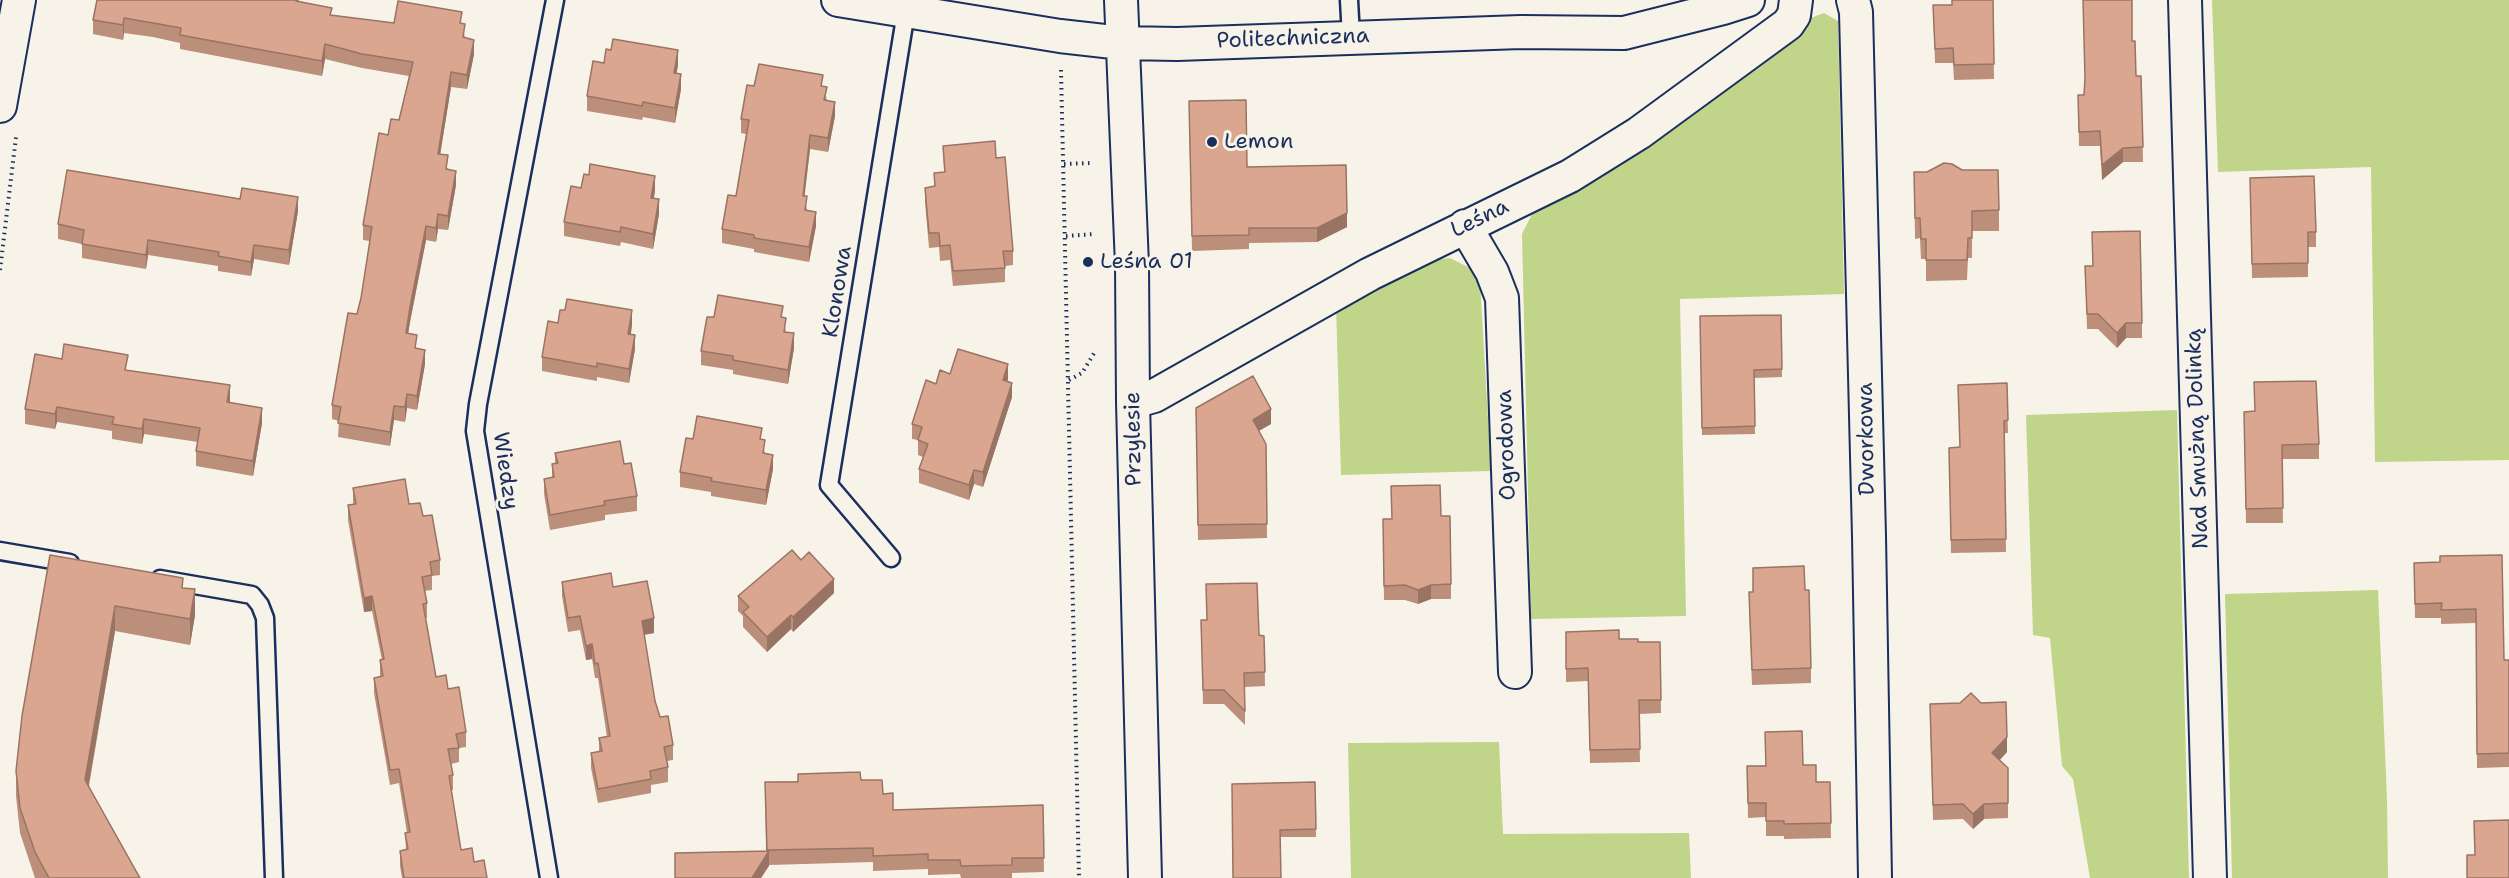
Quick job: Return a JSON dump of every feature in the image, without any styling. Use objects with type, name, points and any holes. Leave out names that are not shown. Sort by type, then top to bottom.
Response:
[{"type":"street","points":[[0,106],[19,0]]},
{"type":"street","name":"Politechniczna","points":[[838,0],[1060,36],[1122,43],[1177,44],[1521,32],[1623,33],[1731,3]]},
{"type":"street","name":"Przylesie","points":[[1121,0],[1132,265],[1133,402],[1145,878]]},
{"type":"street","name":"Leśna","points":[[1133,402],[1154,396],[1370,274],[1570,176],[1639,133],[1788,24],[1794,15],[1796,0]]},
{"type":"street","name":"Dworkowa","points":[[1853,0],[1856,12],[1868,476],[1875,878]]},
{"type":"street","name":"Nad Smużną Dolinką","points":[[2185,0],[2211,878]]},
{"type":"street","name":"Ogrodowa","points":[[1465,226],[1492,272],[1502,298],[1515,672]]},
{"type":"lane","name":"Wiedzy","points":[[549,878],[475,431],[480,392],[555,0]]},
{"type":"lane","points":[[1349,0],[1351,37]]},
{"type":"lane","name":"Klonowa","points":[[891,558],[829,485],[906,12]]},
{"type":"lane","points":[[0,551],[90,567]]},
{"type":"lane","points":[[148,577],[252,595],[260,605],[265,618],[273,878]]},
{"type":"path","points":[[1060,36],[1079,878]]},
{"type":"path","points":[[1066,236],[1101,233]]},
{"type":"green space","points":[[2212,0],[2509,0],[2509,460],[2375,462],[2371,167],[2218,172]]},
{"type":"green space","points":[[1824,13],[1838,21],[1844,294],[1680,299],[1686,616],[1531,619],[1522,234],[1537,204],[1805,20]]},
{"type":"green space","points":[[1450,258],[1472,269],[1480,282],[1491,471],[1341,475],[1336,305],[1433,260]]},
{"type":"green space","points":[[2177,410],[2189,878],[2090,878],[2073,779],[2062,766],[2050,638],[2033,635],[2026,415]]},
{"type":"green space","points":[[2378,590],[2388,878],[2232,878],[2225,594]]},
{"type":"green space","points":[[1499,742],[1503,834],[1689,833],[1691,878],[1351,878],[1348,743]]},
{"type":"building","points":[[97,0],[297,0],[332,8],[330,15],[394,23],[398,1],[462,12],[460,23],[465,24],[463,37],[474,40],[467,75],[451,72],[438,154],[448,155],[446,169],[456,171],[448,216],[438,214],[436,228],[426,226],[410,307],[406,333],[417,335],[415,348],[425,350],[417,396],[407,394],[405,407],[394,406],[390,432],[338,423],[341,407],[332,405],[348,313],[357,314],[361,298],[372,227],[363,225],[379,133],[388,135],[391,119],[399,120],[413,62],[362,54],[325,44],[322,61],[180,35],[181,28],[124,18],[123,25],[93,20]]},
{"type":"building","points":[[1952,0],[1993,0],[1994,64],[1954,65],[1953,48],[1935,49],[1933,5],[1952,5]]},
{"type":"building","points":[[2083,0],[2132,0],[2132,41],[2135,41],[2136,76],[2141,76],[2143,147],[2123,148],[2102,165],[2100,131],[2079,132],[2078,95],[2084,95],[2085,78]]},
{"type":"building","points":[[613,39],[678,50],[674,73],[681,74],[675,108],[643,102],[642,106],[587,96],[593,61],[604,63],[606,49],[611,50]]},
{"type":"building","points":[[759,64],[823,75],[821,86],[827,87],[824,100],[835,102],[828,138],[810,135],[803,196],[807,196],[805,210],[816,212],[809,247],[754,238],[754,235],[722,229],[728,195],[736,196],[749,120],[741,119],[747,85],[754,86]]},
{"type":"building","points":[[1246,100],[1247,167],[1346,165],[1347,213],[1317,228],[1249,228],[1249,235],[1192,236],[1189,101]]},
{"type":"building","points":[[995,141],[996,158],[1005,157],[1013,251],[1003,251],[1005,268],[953,271],[950,245],[940,246],[939,233],[929,233],[925,188],[935,186],[934,173],[945,172],[943,146]]},
{"type":"building","points":[[1944,163],[1952,164],[1962,170],[1998,170],[1999,210],[1972,211],[1972,238],[1968,238],[1967,260],[1926,260],[1926,239],[1921,239],[1920,218],[1915,218],[1914,172],[1927,172]]},
{"type":"building","points":[[590,164],[655,176],[651,198],[659,199],[653,234],[621,227],[620,232],[564,222],[571,186],[581,188],[584,174],[589,175]]},
{"type":"building","points":[[67,170],[240,199],[242,188],[298,197],[289,250],[254,245],[251,262],[218,256],[219,252],[148,240],[146,255],[82,244],[84,230],[58,224]]},
{"type":"building","points":[[2314,176],[2316,232],[2308,232],[2308,263],[2252,264],[2250,178]]},
{"type":"building","points":[[2140,231],[2142,323],[2126,323],[2117,333],[2098,314],[2087,314],[2085,266],[2093,266],[2092,232]]},
{"type":"building","points":[[718,295],[783,306],[781,317],[786,318],[784,332],[794,333],[788,370],[733,360],[733,356],[701,351],[707,317],[714,317]]},
{"type":"building","points":[[567,299],[632,310],[628,334],[635,335],[629,369],[597,363],[597,367],[542,357],[548,321],[558,323],[560,310],[565,310]]},
{"type":"building","points":[[1781,315],[1782,369],[1754,370],[1755,426],[1702,428],[1700,316]]},
{"type":"building","points":[[64,344],[128,355],[125,370],[230,385],[227,402],[262,408],[253,461],[196,451],[200,428],[144,419],[142,429],[112,424],[114,417],[57,407],[55,414],[25,409],[35,354],[62,359]]},
{"type":"building","points":[[958,349],[1008,364],[1003,380],[1012,383],[983,472],[974,470],[969,485],[919,469],[928,444],[918,440],[922,427],[912,424],[926,380],[936,384],[940,370],[950,374]]},
{"type":"building","points":[[1253,376],[1271,409],[1253,420],[1266,444],[1267,524],[1198,525],[1196,408]]},
{"type":"building","points":[[2316,381],[2319,444],[2282,445],[2283,508],[2246,509],[2244,412],[2255,411],[2254,382]]},
{"type":"building","points":[[2007,383],[2008,420],[2004,421],[2006,539],[1951,540],[1949,448],[1960,447],[1958,385]]},
{"type":"building","points":[[697,416],[762,428],[760,439],[765,440],[763,453],[773,455],[766,490],[711,481],[712,478],[680,472],[686,438],[693,439]]},
{"type":"building","points":[[620,441],[624,464],[631,463],[637,496],[604,501],[605,505],[550,515],[544,479],[554,477],[552,464],[558,463],[555,453]]},
{"type":"building","points":[[405,479],[409,504],[420,503],[423,516],[432,515],[440,560],[430,562],[432,575],[422,577],[427,603],[423,604],[436,677],[446,675],[448,689],[459,687],[466,732],[456,734],[459,748],[448,749],[453,775],[449,776],[461,850],[472,848],[474,862],[484,860],[487,878],[404,878],[400,851],[408,849],[405,833],[410,832],[399,769],[390,770],[374,678],[383,676],[380,660],[384,659],[372,596],[364,598],[348,505],[356,504],[353,488]]},
{"type":"building","points":[[1440,485],[1441,516],[1450,516],[1451,584],[1431,585],[1418,590],[1405,585],[1384,586],[1383,519],[1392,519],[1391,486]]},
{"type":"building","points":[[792,550],[801,560],[809,552],[834,579],[793,617],[791,615],[767,637],[743,612],[749,607],[738,596]]},
{"type":"building","points":[[50,555],[183,578],[182,588],[195,589],[190,619],[115,606],[85,780],[140,878],[49,878],[35,852],[20,808],[16,771],[22,716]]},
{"type":"building","points":[[2502,555],[2504,660],[2509,660],[2509,753],[2477,754],[2476,609],[2441,610],[2442,603],[2415,604],[2414,563],[2440,562],[2440,556]]},
{"type":"building","points":[[1804,566],[1805,590],[1809,590],[1811,668],[1752,670],[1749,592],[1753,592],[1753,568]]},
{"type":"building","points":[[611,573],[613,587],[647,581],[654,618],[642,621],[655,701],[660,717],[668,716],[673,745],[664,747],[668,767],[650,771],[651,779],[598,789],[591,753],[602,751],[599,738],[610,736],[598,663],[595,664],[592,644],[586,646],[580,616],[568,618],[562,582]]},
{"type":"building","points":[[1257,583],[1259,635],[1264,636],[1265,672],[1244,673],[1245,711],[1224,690],[1203,690],[1201,620],[1207,620],[1206,584]]},
{"type":"building","points":[[1619,630],[1619,639],[1660,642],[1661,700],[1639,700],[1640,749],[1590,750],[1588,668],[1566,669],[1566,632]]},
{"type":"building","points":[[1971,693],[1981,703],[2006,702],[2007,737],[1992,753],[2008,768],[2008,803],[1984,804],[1973,814],[1963,804],[1933,805],[1930,704],[1960,703]]},
{"type":"building","points":[[1802,731],[1803,765],[1816,765],[1816,782],[1830,782],[1831,823],[1784,824],[1784,821],[1766,821],[1766,803],[1748,803],[1747,766],[1766,766],[1765,732]]},
{"type":"building","points":[[860,772],[861,780],[882,780],[883,794],[893,793],[893,810],[1043,805],[1044,858],[1012,858],[1012,865],[961,866],[960,860],[928,860],[928,854],[873,856],[873,848],[767,850],[765,782],[798,782],[798,774]]},
{"type":"building","points":[[1315,782],[1316,829],[1280,830],[1281,878],[1233,878],[1232,784]]},
{"type":"building","points":[[2509,820],[2509,878],[2467,878],[2467,855],[2475,855],[2474,821]]},
{"type":"building","points":[[769,851],[752,878],[675,878],[675,853]]},
{"type":"place","name":"Lemon","points":[[1212,142]]},
{"type":"place","name":"Leśna 01","points":[[1088,262]]}]
